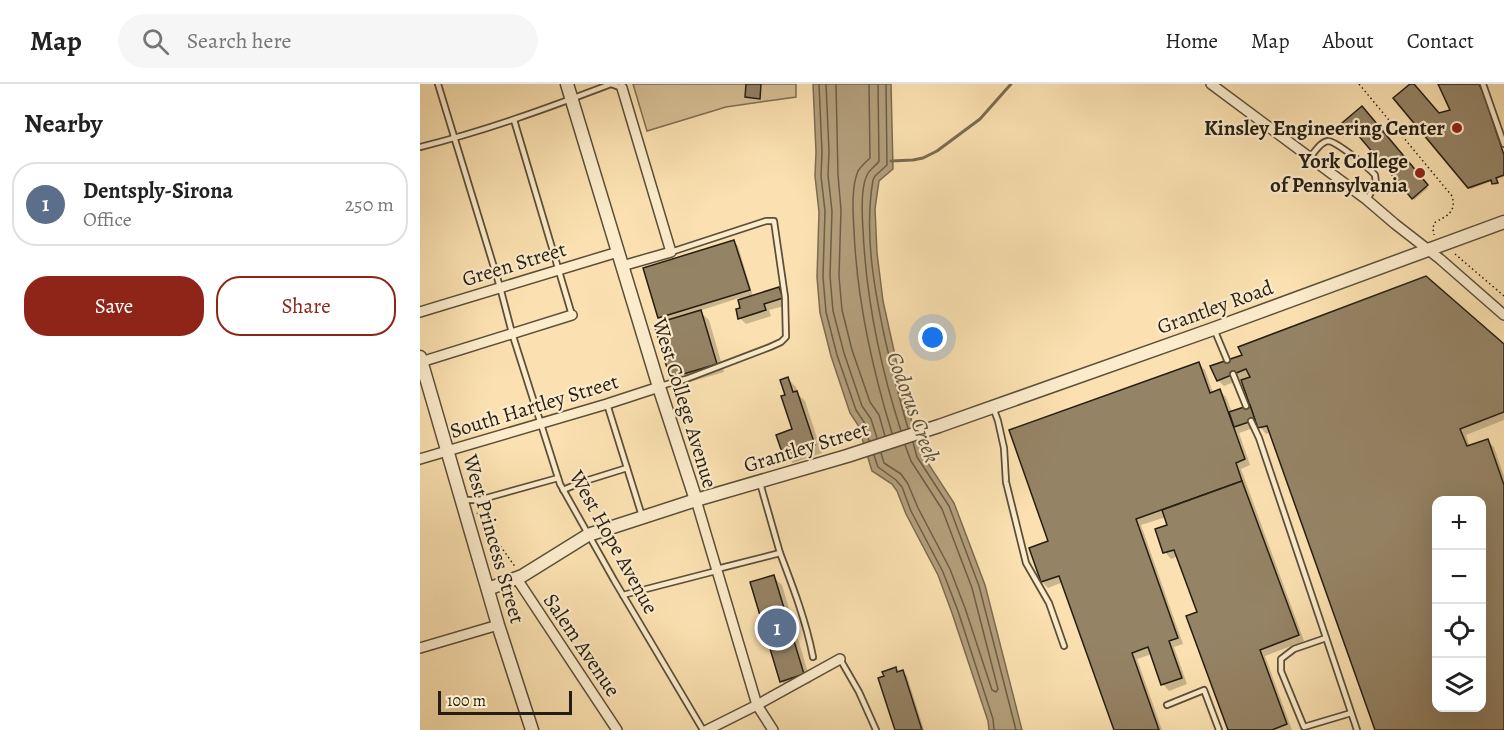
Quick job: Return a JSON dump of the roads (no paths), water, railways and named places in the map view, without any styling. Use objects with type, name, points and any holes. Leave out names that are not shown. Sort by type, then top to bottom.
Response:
[{"type":"street","name":"West College Avenue","points":[[567,84],[758,705],[773,730]]},
{"type":"street","points":[[1211,84],[1367,200],[1504,315]]},
{"type":"street","points":[[622,88],[671,252],[622,266]]},
{"type":"street","name":"Grantley Road","points":[[939,426],[1504,222]]},
{"type":"street","name":"Green Street","points":[[420,312],[618,252]]},
{"type":"street","points":[[421,360],[572,315]]},
{"type":"street","name":"West Princess Street","points":[[421,360],[465,500],[498,625],[532,730]]},
{"type":"street","name":"South Hartley Street","points":[[421,457],[448,451],[659,387]]},
{"type":"street","name":"Grantley Street","points":[[488,589],[519,577],[588,535],[939,426]]},
{"type":"street","name":"Salem Avenue","points":[[519,577],[618,730]]},
{"type":"street","points":[[420,648],[498,625]]},
{"type":"street","points":[[705,730],[758,705],[840,659]]},
{"type":"lane","name":"West Hope Avenue","points":[[438,84],[558,478],[588,535],[705,730]]},
{"type":"lane","points":[[420,147],[514,120],[611,84],[622,88]]},
{"type":"lane","points":[[1483,84],[1504,144]]},
{"type":"lane","points":[[514,120],[572,315]]},
{"type":"lane","points":[[1310,158],[1328,141],[1339,146],[1375,175],[1376,183],[1367,200]]},
{"type":"lane","points":[[659,387],[770,347],[786,337],[785,297],[774,221],[766,220],[671,252]]},
{"type":"lane","points":[[1214,328],[1227,360]]},
{"type":"lane","points":[[1233,374],[1246,406]]},
{"type":"lane","points":[[607,404],[643,518]]},
{"type":"lane","points":[[993,407],[1004,448],[1006,482],[1026,562],[1048,603],[1064,646]]},
{"type":"lane","points":[[1251,421],[1259,438],[1357,730]]},
{"type":"lane","points":[[563,490],[627,468]]},
{"type":"lane","points":[[465,500],[479,500],[558,478]]},
{"type":"lane","points":[[760,481],[813,657]]},
{"type":"lane","points":[[623,595],[780,553]]},
{"type":"lane","points":[[1304,727],[1281,671],[1281,659],[1294,649],[1326,638]]},
{"type":"lane","points":[[840,659],[859,692],[876,730]]},
{"type":"lane","points":[[1167,705],[1204,690],[1218,730]]},
{"type":"lane","points":[[1298,730],[1351,713]]},
{"type":"water","points":[[813,84],[891,84],[893,169],[879,181],[875,209],[877,253],[883,301],[904,396],[922,454],[954,503],[985,585],[1022,730],[989,730],[988,721],[938,575],[906,514],[897,491],[892,484],[872,471],[858,425],[850,413],[831,356],[820,313],[817,277],[819,212],[815,176]]},
{"type":"waterway","points":[[891,161],[923,158],[937,151],[980,119],[1011,84]]},
{"type":"place","name":"Kinsley Engineering Center","points":[[1457,128]]},
{"type":"place","name":"York College of Pennsylvania","points":[[1420,173]]},
{"type":"place","name":"Dentsply-Sirona","points":[[777,628]]},
{"type":"water label","name":"Codorus Creek","points":[[914,407]]}]
